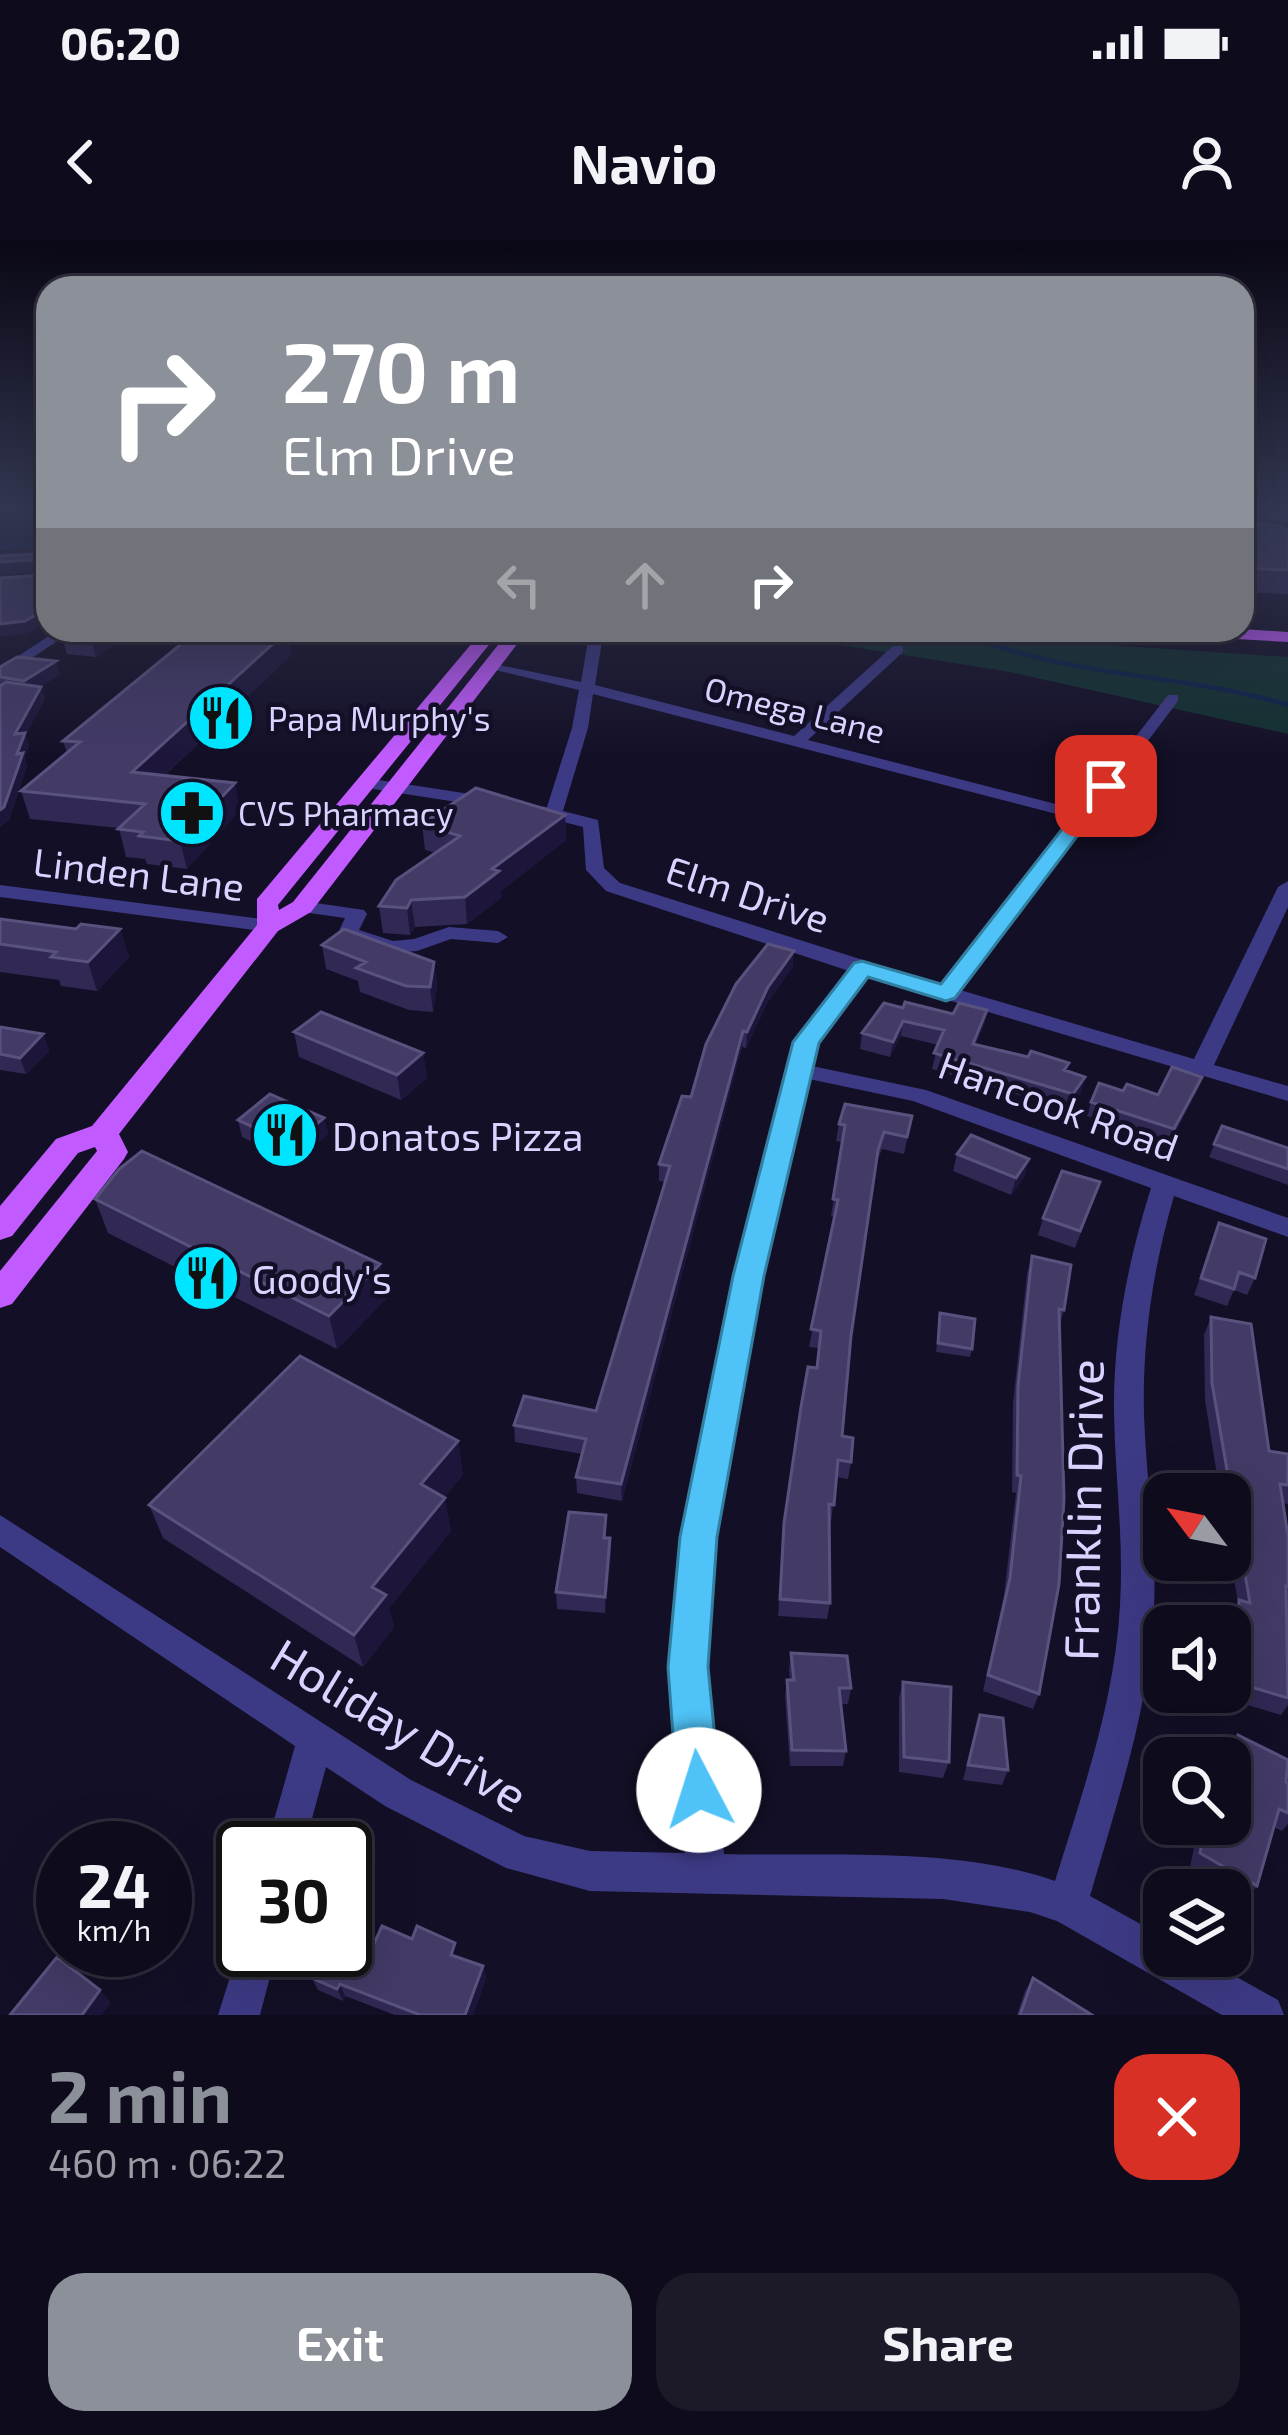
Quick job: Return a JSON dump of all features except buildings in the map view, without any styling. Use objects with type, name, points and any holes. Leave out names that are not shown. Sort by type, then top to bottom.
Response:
[{"type":"main road","points":[[1254,616],[1288,618]]},
{"type":"main road","points":[[1254,635],[1288,637]]},
{"type":"main road","points":[[269,926],[266,904],[482,642]]},
{"type":"main road","points":[[0,1228],[68,1146],[103,1133],[269,926],[302,907],[510,642]]},
{"type":"main road","points":[[0,1295],[112,1151],[103,1133]]},
{"type":"street","points":[[0,675],[48,642]]},
{"type":"street","points":[[367,783],[554,812],[589,688],[595,642]]},
{"type":"street","points":[[798,741],[898,649]]},
{"type":"street","points":[[2,651],[31,653]]},
{"type":"street","name":"Omega Lane","points":[[490,667],[589,688],[1083,816]]},
{"type":"street","points":[[946,993],[1173,698]]},
{"type":"street","name":"Elm Drive","points":[[554,812],[592,824],[595,870],[613,887],[862,968],[1288,1094]]},
{"type":"street","points":[[1201,1067],[1288,886]]},
{"type":"street","name":"Linden Lane","points":[[0,891],[269,926]]},
{"type":"street","points":[[302,907],[357,914],[348,933],[386,946],[417,945],[455,932],[498,937]]},
{"type":"street","points":[[706,1871],[688,1667],[698,1537],[744,1294],[800,1070],[812,1031],[862,968]]},
{"type":"street","name":"Hancook Road","points":[[800,1070],[918,1095],[1288,1228]]},
{"type":"street","name":"Franklin Drive","points":[[1067,1905],[1123,1718],[1138,1610],[1129,1407],[1133,1313],[1140,1261],[1165,1185]]},
{"type":"street","name":"Holiday Drive","points":[[0,1529],[398,1793],[520,1855],[590,1870],[943,1879],[1009,1887],[1067,1905],[1263,2015]]},
{"type":"street","points":[[292,1821],[315,1738]]},
{"type":"street","points":[[239,2015],[250,1977]]},
{"type":"green space","points":[[822,642],[1064,642],[1288,657],[1288,734],[1010,672]]},
{"type":"waterway","points":[[985,642],[1078,666],[1288,705]]},
{"type":"place","name":"Papa Murphy's","points":[[221,718]]},
{"type":"place","name":"CVS Pharmacy","points":[[192,813]]},
{"type":"place","name":"Donatos Pizza","points":[[285,1135]]},
{"type":"place","name":"Goody's","points":[[206,1278]]},
{"type":"route","points":[[699,1790],[688,1667],[698,1537],[748,1276],[806,1042],[862,968],[946,993],[1106,786]]}]
